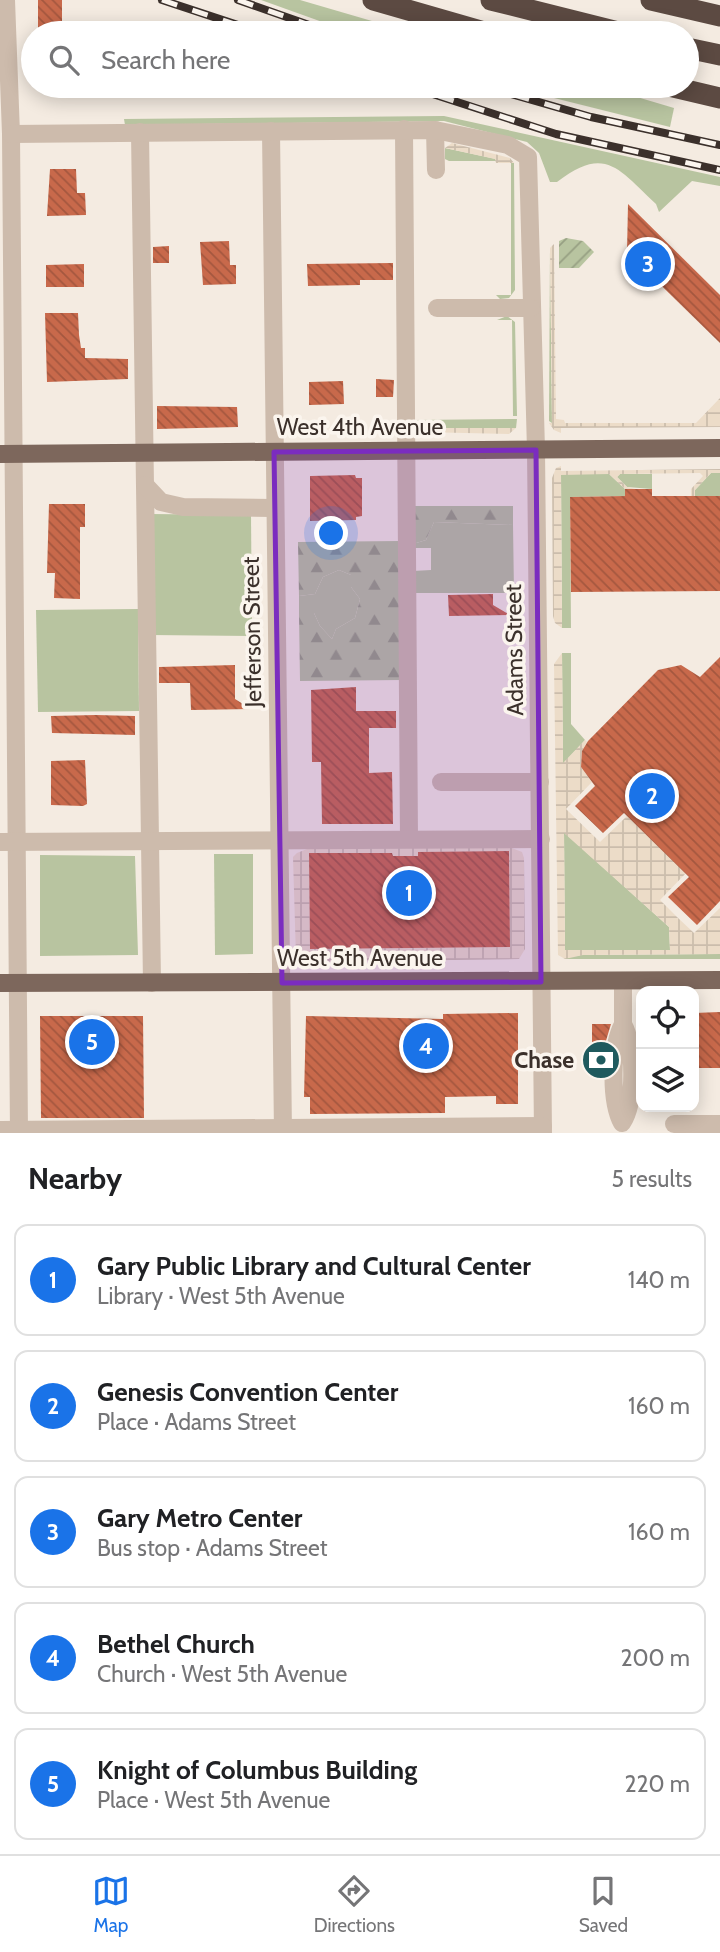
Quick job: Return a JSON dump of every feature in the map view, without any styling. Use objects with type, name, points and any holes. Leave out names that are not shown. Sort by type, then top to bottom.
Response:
[{"type":"highway","points":[[373,0],[446,21]]},
{"type":"highway","points":[[491,0],[574,21]]},
{"type":"highway","points":[[651,0],[720,16]]},
{"type":"highway","points":[[699,51],[720,55]]},
{"type":"highway","points":[[699,92],[720,97]]},
{"type":"main road","name":"West 4th Avenue","points":[[7,454],[720,448]]},
{"type":"main road","name":"West 5th Avenue","points":[[9,983],[623,981],[671,986],[720,980]]},
{"type":"street","points":[[6,0],[11,134],[7,454],[9,983],[19,1132]]},
{"type":"street","points":[[404,129],[404,451],[409,839]]},
{"type":"street","points":[[11,134],[435,130],[436,170]]},
{"type":"street","name":"Adams Street","points":[[435,130],[517,148],[527,156],[530,166],[536,450],[543,1130]]},
{"type":"street","name":"Jefferson Street","points":[[271,131],[283,1130]]},
{"type":"street","points":[[141,132],[152,983]]},
{"type":"street","points":[[437,308],[531,308]]},
{"type":"street","points":[[145,485],[161,502],[170,505],[209,509],[274,508]]},
{"type":"street","points":[[441,782],[540,782]]},
{"type":"street","points":[[8,842],[541,839]]},
{"type":"street","points":[[623,981],[629,1116]]},
{"type":"street","points":[[623,1024],[636,1030]]},
{"type":"street","points":[[673,1121],[720,1124]]},
{"type":"street","points":[[0,1130],[543,1130]]},
{"type":"highlighted area","points":[[536,450],[541,982],[282,983],[274,452]]},
{"type":"green space","points":[[261,0],[300,0],[372,21],[320,21]]},
{"type":"green space","points":[[554,98],[640,98],[674,108],[670,127]]},
{"type":"green space","points":[[444,116],[720,177],[720,186],[692,181],[659,212],[656,204],[631,180],[610,166],[599,163],[587,165],[557,182],[550,182],[539,153],[527,142],[444,121],[125,125],[124,119]]},
{"type":"green space","points":[[445,148],[496,161],[449,161],[445,159]]},
{"type":"green space","points":[[511,163],[514,163],[515,290],[509,298],[500,299],[496,295],[511,295]]},
{"type":"green space","points":[[566,238],[583,241],[594,252],[579,268],[559,268],[559,241]]},
{"type":"green space","points":[[550,248],[552,423],[549,421]]},
{"type":"green space","points":[[507,316],[515,322],[517,416],[513,416],[512,320],[497,320]]},
{"type":"green space","points":[[517,419],[516,428],[412,428],[414,420]]},
{"type":"green space","points":[[711,473],[720,473],[720,496],[695,496],[695,490]]},
{"type":"green space","points":[[561,474],[609,474],[625,489],[625,496],[570,497],[571,628],[562,628]]},
{"type":"green space","points":[[620,474],[652,474],[652,489],[627,487],[617,477]]},
{"type":"green space","points":[[412,506],[513,506],[513,525],[434,522],[426,540],[413,544]]},
{"type":"green space","points":[[149,514],[251,515],[252,636],[150,635]]},
{"type":"green space","points":[[434,522],[513,525],[514,593],[413,593],[413,571],[431,570],[431,548],[413,548],[413,544],[426,540]]},
{"type":"green space","points":[[400,541],[402,680],[300,681],[299,613],[314,613],[320,626],[332,639],[336,629],[355,618],[360,599],[351,587],[351,575],[339,570],[323,577],[315,594],[299,596],[298,542]]},
{"type":"green space","points":[[339,570],[351,575],[351,587],[360,599],[355,618],[336,629],[332,639],[320,626],[314,613],[299,613],[299,596],[315,594],[323,577]]},
{"type":"green space","points":[[138,609],[139,711],[38,712],[36,610]]},
{"type":"green space","points":[[562,653],[571,653],[571,724],[585,740],[563,764]]},
{"type":"green space","points":[[564,832],[669,927],[670,950],[565,951]]},
{"type":"green space","points":[[214,854],[253,854],[253,954],[215,955]]},
{"type":"green space","points":[[40,855],[135,856],[138,955],[40,956]]},
{"type":"green space","points":[[720,954],[720,959],[565,959],[582,955]]},
{"type":"shaded area","points":[[452,143],[510,158],[514,163],[496,163],[495,159],[445,148]]},
{"type":"shaded area","points":[[554,244],[556,419],[564,420],[565,423],[696,423],[720,398],[720,427],[561,428],[561,433],[554,430],[549,423],[552,423],[550,248]]},
{"type":"shaded area","points":[[412,428],[516,428],[509,434],[421,432],[420,435],[415,435]]},
{"type":"shaded area","points":[[561,466],[561,471],[720,469],[720,473],[711,473],[695,490],[695,496],[691,496],[691,489],[703,476],[700,473],[620,474],[617,477],[627,487],[636,489],[625,489],[609,474],[561,475],[562,628],[555,623],[553,616],[552,478],[556,468]]},
{"type":"shaded area","points":[[562,653],[563,763],[585,740],[587,742],[582,751],[581,767],[592,782],[566,809],[600,842],[627,816],[686,873],[660,900],[677,917],[694,933],[720,908],[720,954],[583,955],[565,959],[558,955],[554,664]],"holes":[[[564,833],[669,927],[670,950],[565,950]]]},
{"type":"shaded area","points":[[509,847],[522,852],[525,949],[519,959],[303,962],[296,957],[293,857],[307,849]],"holes":[[[509,851],[510,947],[310,949],[309,854],[392,853],[393,857],[418,856],[419,852]]]},
{"type":"building","points":[[38,0],[62,0],[62,21],[38,21]]},
{"type":"building","points":[[50,169],[76,169],[77,193],[85,193],[86,215],[47,216]]},
{"type":"building","points":[[628,204],[720,295],[720,343],[627,252]]},
{"type":"building","points":[[229,241],[230,265],[236,265],[236,284],[203,285],[200,242]]},
{"type":"building","points":[[169,246],[169,263],[153,263],[153,247]]},
{"type":"building","points":[[393,263],[393,280],[360,280],[360,285],[308,286],[307,264]]},
{"type":"building","points":[[84,264],[84,287],[46,287],[46,265]]},
{"type":"building","points":[[45,313],[78,313],[81,348],[85,348],[85,358],[128,359],[128,379],[47,382]]},
{"type":"building","points":[[376,379],[394,380],[393,397],[376,397]]},
{"type":"building","points":[[343,381],[344,404],[309,405],[309,382]]},
{"type":"building","points":[[157,406],[237,407],[238,427],[157,429]]},
{"type":"building","points":[[355,475],[356,478],[362,478],[362,516],[356,517],[356,520],[310,521],[310,476]]},
{"type":"building","points":[[625,489],[652,489],[652,496],[720,496],[720,591],[571,592],[570,497],[625,496]]},
{"type":"building","points":[[49,504],[85,504],[85,527],[80,527],[80,599],[54,598],[55,573],[47,573]]},
{"type":"building","points":[[493,594],[493,605],[510,615],[449,616],[448,595]]},
{"type":"building","points":[[720,657],[720,901],[697,925],[668,897],[689,877],[624,813],[603,833],[575,806],[595,786],[581,767],[582,751],[588,741],[658,670],[681,665],[700,677]]},
{"type":"building","points":[[235,665],[235,699],[251,709],[191,710],[190,683],[159,683],[159,667]]},
{"type":"building","points":[[356,687],[356,711],[396,711],[396,728],[369,728],[369,773],[392,772],[393,824],[322,824],[321,762],[312,762],[311,690]]},
{"type":"building","points":[[51,716],[135,716],[135,735],[52,733]]},
{"type":"building","points":[[85,760],[87,804],[51,805],[51,761]]},
{"type":"building","points":[[509,851],[510,947],[310,949],[309,853],[392,853],[393,856],[418,856],[418,852]]},
{"type":"building","points":[[720,1012],[720,1068],[699,1068],[699,1013]]},
{"type":"building","points":[[518,1013],[518,1104],[496,1104],[496,1096],[445,1097],[445,1113],[310,1114],[310,1097],[304,1097],[306,1016],[443,1019],[443,1014]]},
{"type":"building","points":[[40,1016],[143,1016],[144,1118],[41,1118]]},
{"type":"building","name":"Chase","points":[[592,1024],[611,1024],[605,1044],[602,1077],[592,1077]]},
{"type":"railway","points":[[162,0],[226,21]]},
{"type":"railway","points":[[238,0],[298,21]]},
{"type":"railway","points":[[445,98],[556,134],[720,170]]},
{"type":"railway","points":[[525,98],[591,117],[720,145]]},
{"type":"place","name":"Gary Metro Center","points":[[648,264]]},
{"type":"place","name":"Genesis Convention Center","points":[[652,796]]},
{"type":"place","name":"Gary Public Library and Cultural Center","points":[[409,893]]},
{"type":"place","name":"Knight of Columbus Building","points":[[92,1042]]},
{"type":"place","name":"Bethel Church","points":[[426,1046]]},
{"type":"place","name":"Chase","points":[[601,1060]]}]
